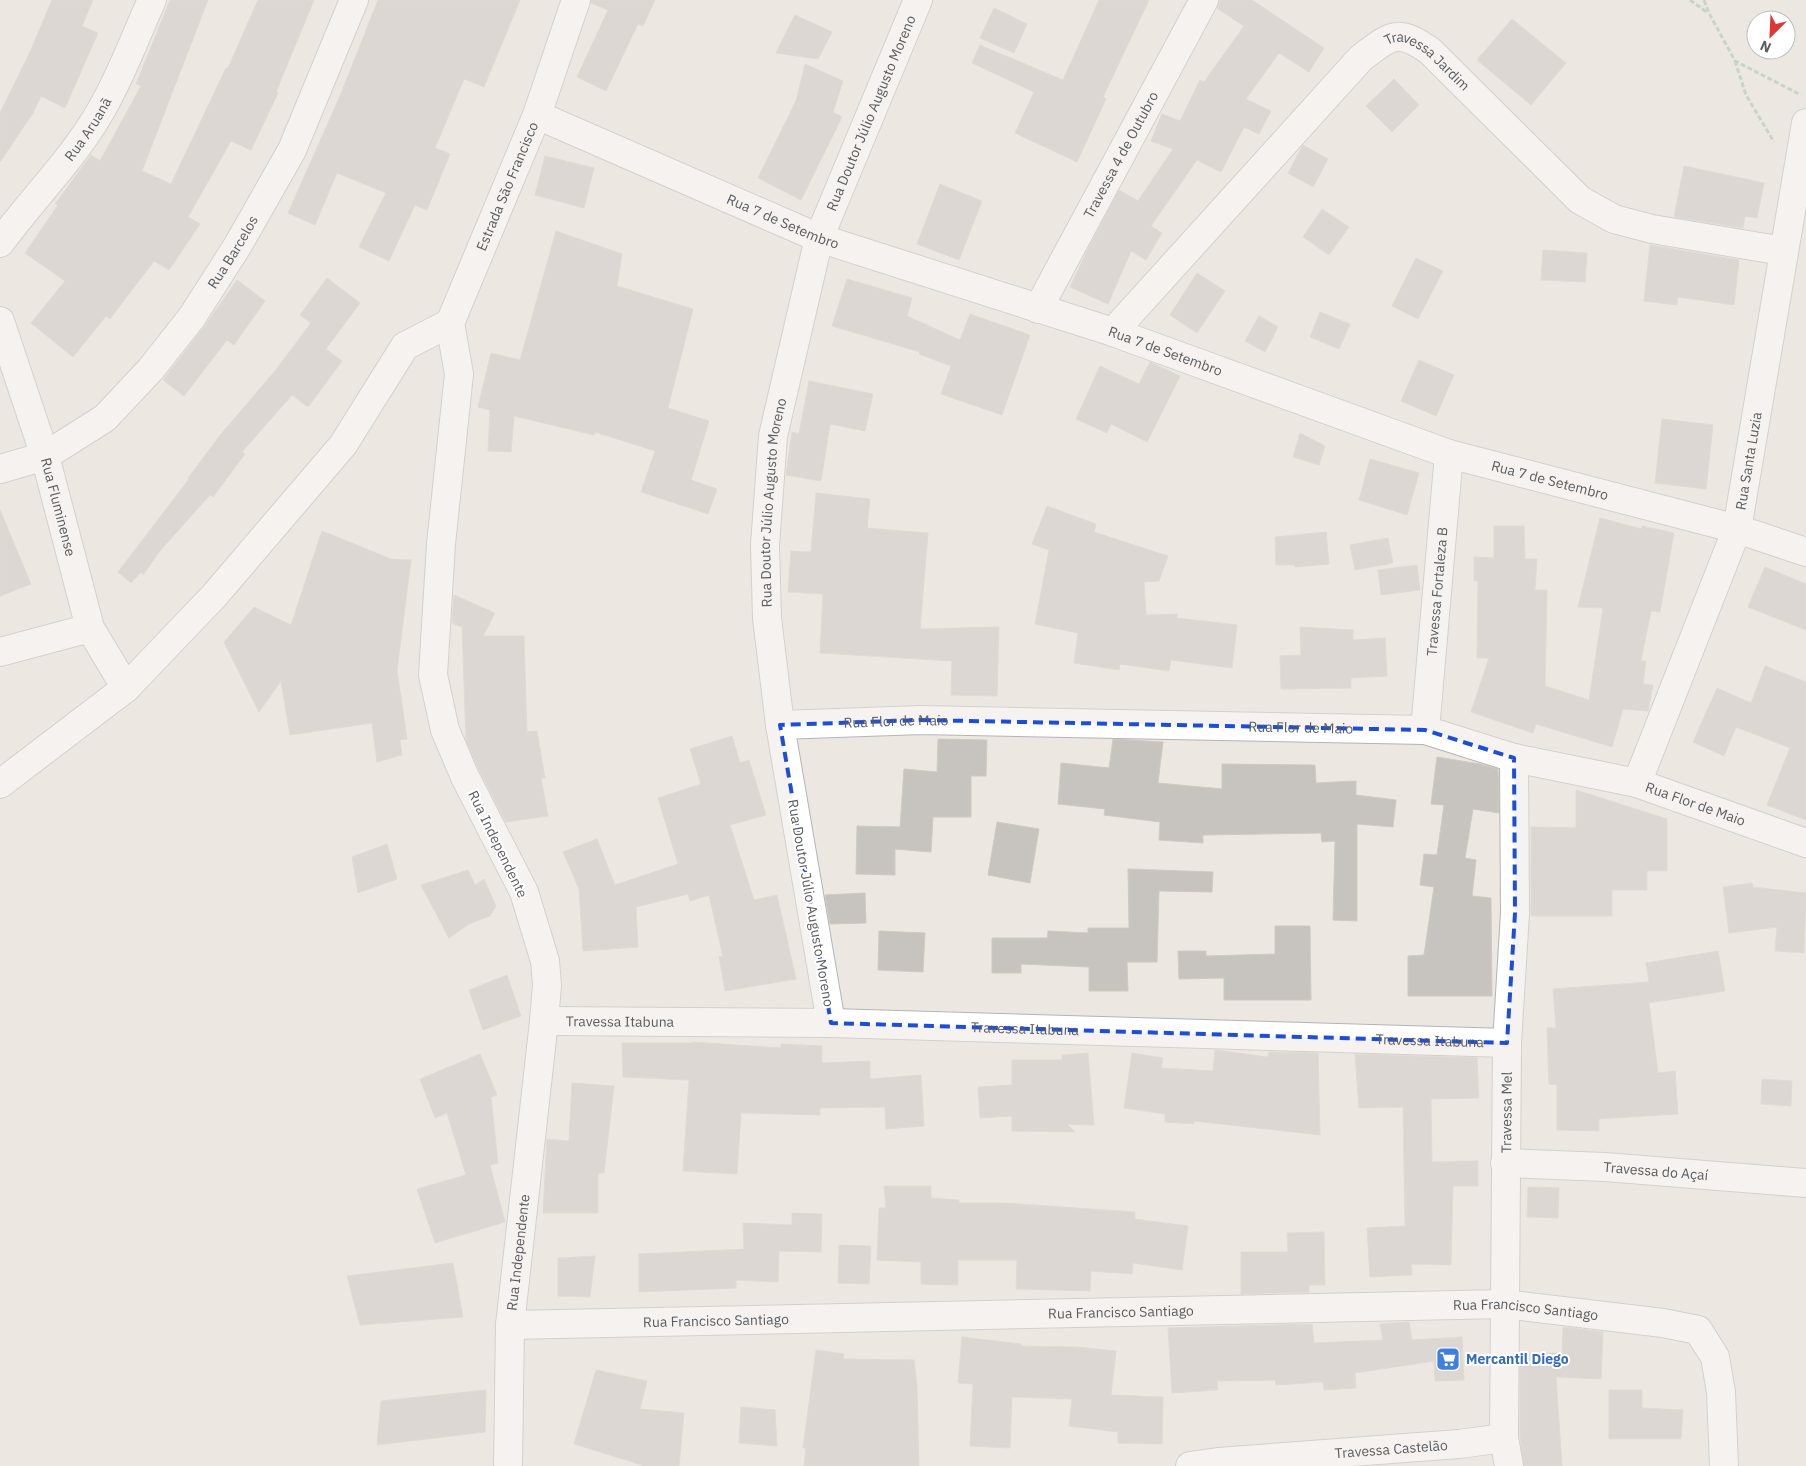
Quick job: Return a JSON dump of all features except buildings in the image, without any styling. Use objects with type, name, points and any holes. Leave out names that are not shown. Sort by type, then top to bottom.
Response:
[{"type":"street","name":"Rua Aruanã","points":[[0,243],[100,112],[152,0]]},
{"type":"street","name":"Rua Barcelos","points":[[0,470],[45,456],[105,418],[151,369],[192,317],[238,245],[292,150],[354,0]]},
{"type":"street","name":"Estrada São Francisco","points":[[450,323],[537,115],[576,0]]},
{"type":"street","name":"Rua Doutor Júlio Augusto Moreno","points":[[831,1023],[780,725],[767,618],[765,545],[773,436],[819,238],[918,0]]},
{"type":"street","name":"Travessa 4 de Outubro","points":[[1038,309],[1204,0]]},
{"type":"street","name":"Travessa Jardim","points":[[1113,332],[1361,58],[1389,38],[1401,36],[1414,40],[1430,51],[1580,200],[1614,218],[1652,229],[1782,251]]},
{"type":"street","name":"Rua 7 de Setembro","points":[[537,115],[819,238],[1113,332],[1449,454],[1737,529],[1806,552]]},
{"type":"street","name":"Rua Santa Luzia","points":[[1637,783],[1737,529],[1782,251],[1806,123]]},
{"type":"street","name":"Rua Fluminense","points":[[0,320],[45,456],[90,628],[126,688]]},
{"type":"street","name":"Rua Independente","points":[[450,323],[459,374],[441,544],[432,675],[445,730],[465,777],[524,892],[545,960],[547,985],[510,1325],[508,1466]]},
{"type":"street","points":[[0,784],[126,688],[214,596],[343,445],[405,346],[450,323]]},
{"type":"street","name":"Travessa Fortaleza B","points":[[1425,730],[1449,454]]},
{"type":"street","points":[[0,652],[90,628]]},
{"type":"street","name":"Rua Flor de Maio","points":[[780,725],[922,720],[1425,730],[1514,758],[1637,783],[1806,844]]},
{"type":"street","name":"Travessa Mel","points":[[1509,1466],[1504,1438],[1504,1304],[1507,1042],[1516,913],[1514,758]]},
{"type":"street","name":"Travessa Itabuna","points":[[544,1021],[831,1023],[1507,1042]]},
{"type":"street","name":"Travessa do Açaí","points":[[1505,1163],[1605,1167],[1806,1183]]},
{"type":"street","name":"Rua Francisco Santiago","points":[[510,1325],[1504,1304],[1663,1323],[1698,1330],[1715,1357],[1721,1392],[1724,1466]]},
{"type":"street","name":"Travessa Castelão","points":[[1190,1466],[1218,1462],[1459,1444],[1504,1438]]},
{"type":"path","points":[[1690,0],[1709,13]]},
{"type":"path","points":[[1704,0],[1735,62],[1746,96],[1796,179]]},
{"type":"path","points":[[1735,62],[1806,97]]},
{"type":"highlighted area","points":[[921,720],[1425,730],[1514,758],[1515,913],[1507,1043],[831,1023],[780,725]]},
{"type":"place","name":"Mercantil Diego","points":[[1448,1359]]}]
